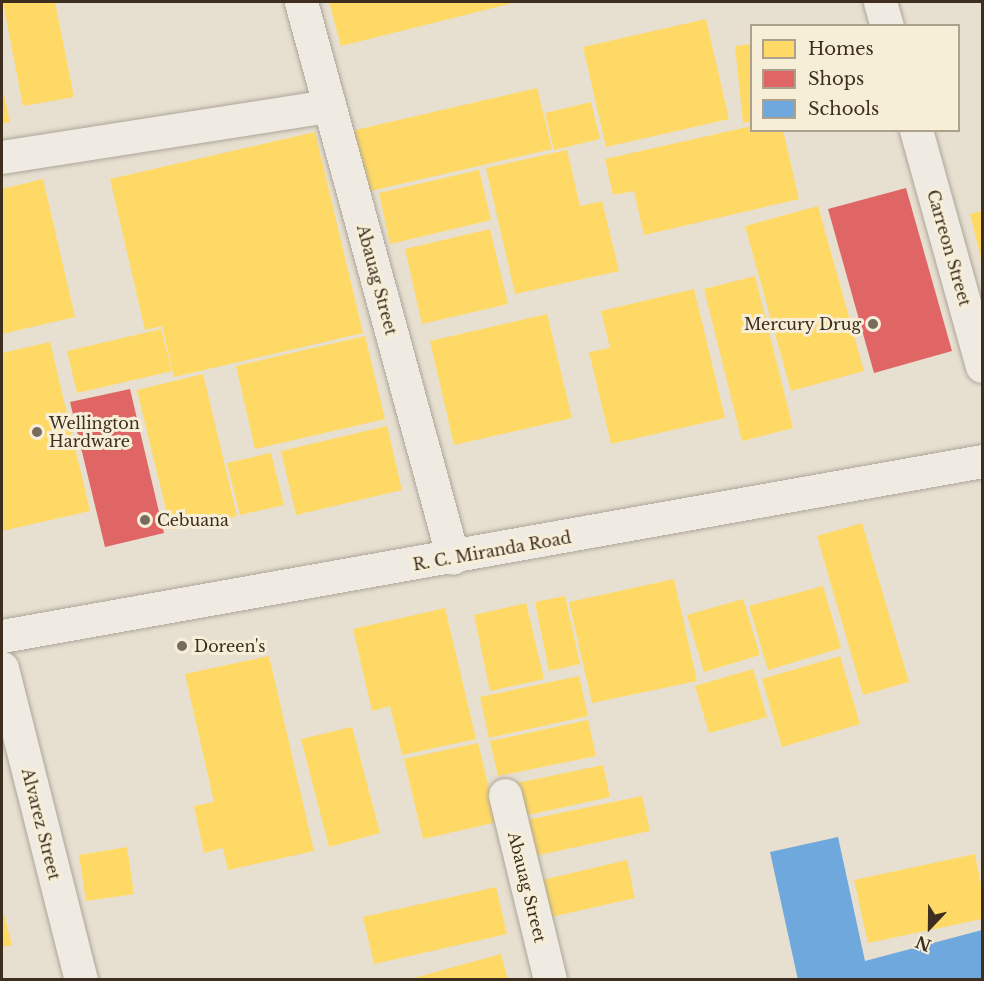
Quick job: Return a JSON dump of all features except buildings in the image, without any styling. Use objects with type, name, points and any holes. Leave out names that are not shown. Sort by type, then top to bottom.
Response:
[{"type":"street","name":"Abauag Street","points":[[301,2],[453,558]]},
{"type":"street","points":[[880,2],[886,24]]},
{"type":"street","points":[[2,157],[328,106]]},
{"type":"street","name":"Carreon Street","points":[[917,132],[982,366]]},
{"type":"street","name":"R. C. Miranda Road","points":[[2,636],[453,558],[982,462]]},
{"type":"street","name":"Alvarez Street","points":[[2,669],[81,980]]},
{"type":"street","name":"Abauag Street","points":[[505,795],[550,980]]},
{"type":"place","name":"Mercury Drug","points":[[873,324]]},
{"type":"place","name":"Wellington Hardware","points":[[37,432]]},
{"type":"place","name":"Cebuana","points":[[145,520]]},
{"type":"place","name":"Doreen's","points":[[182,646]]}]
